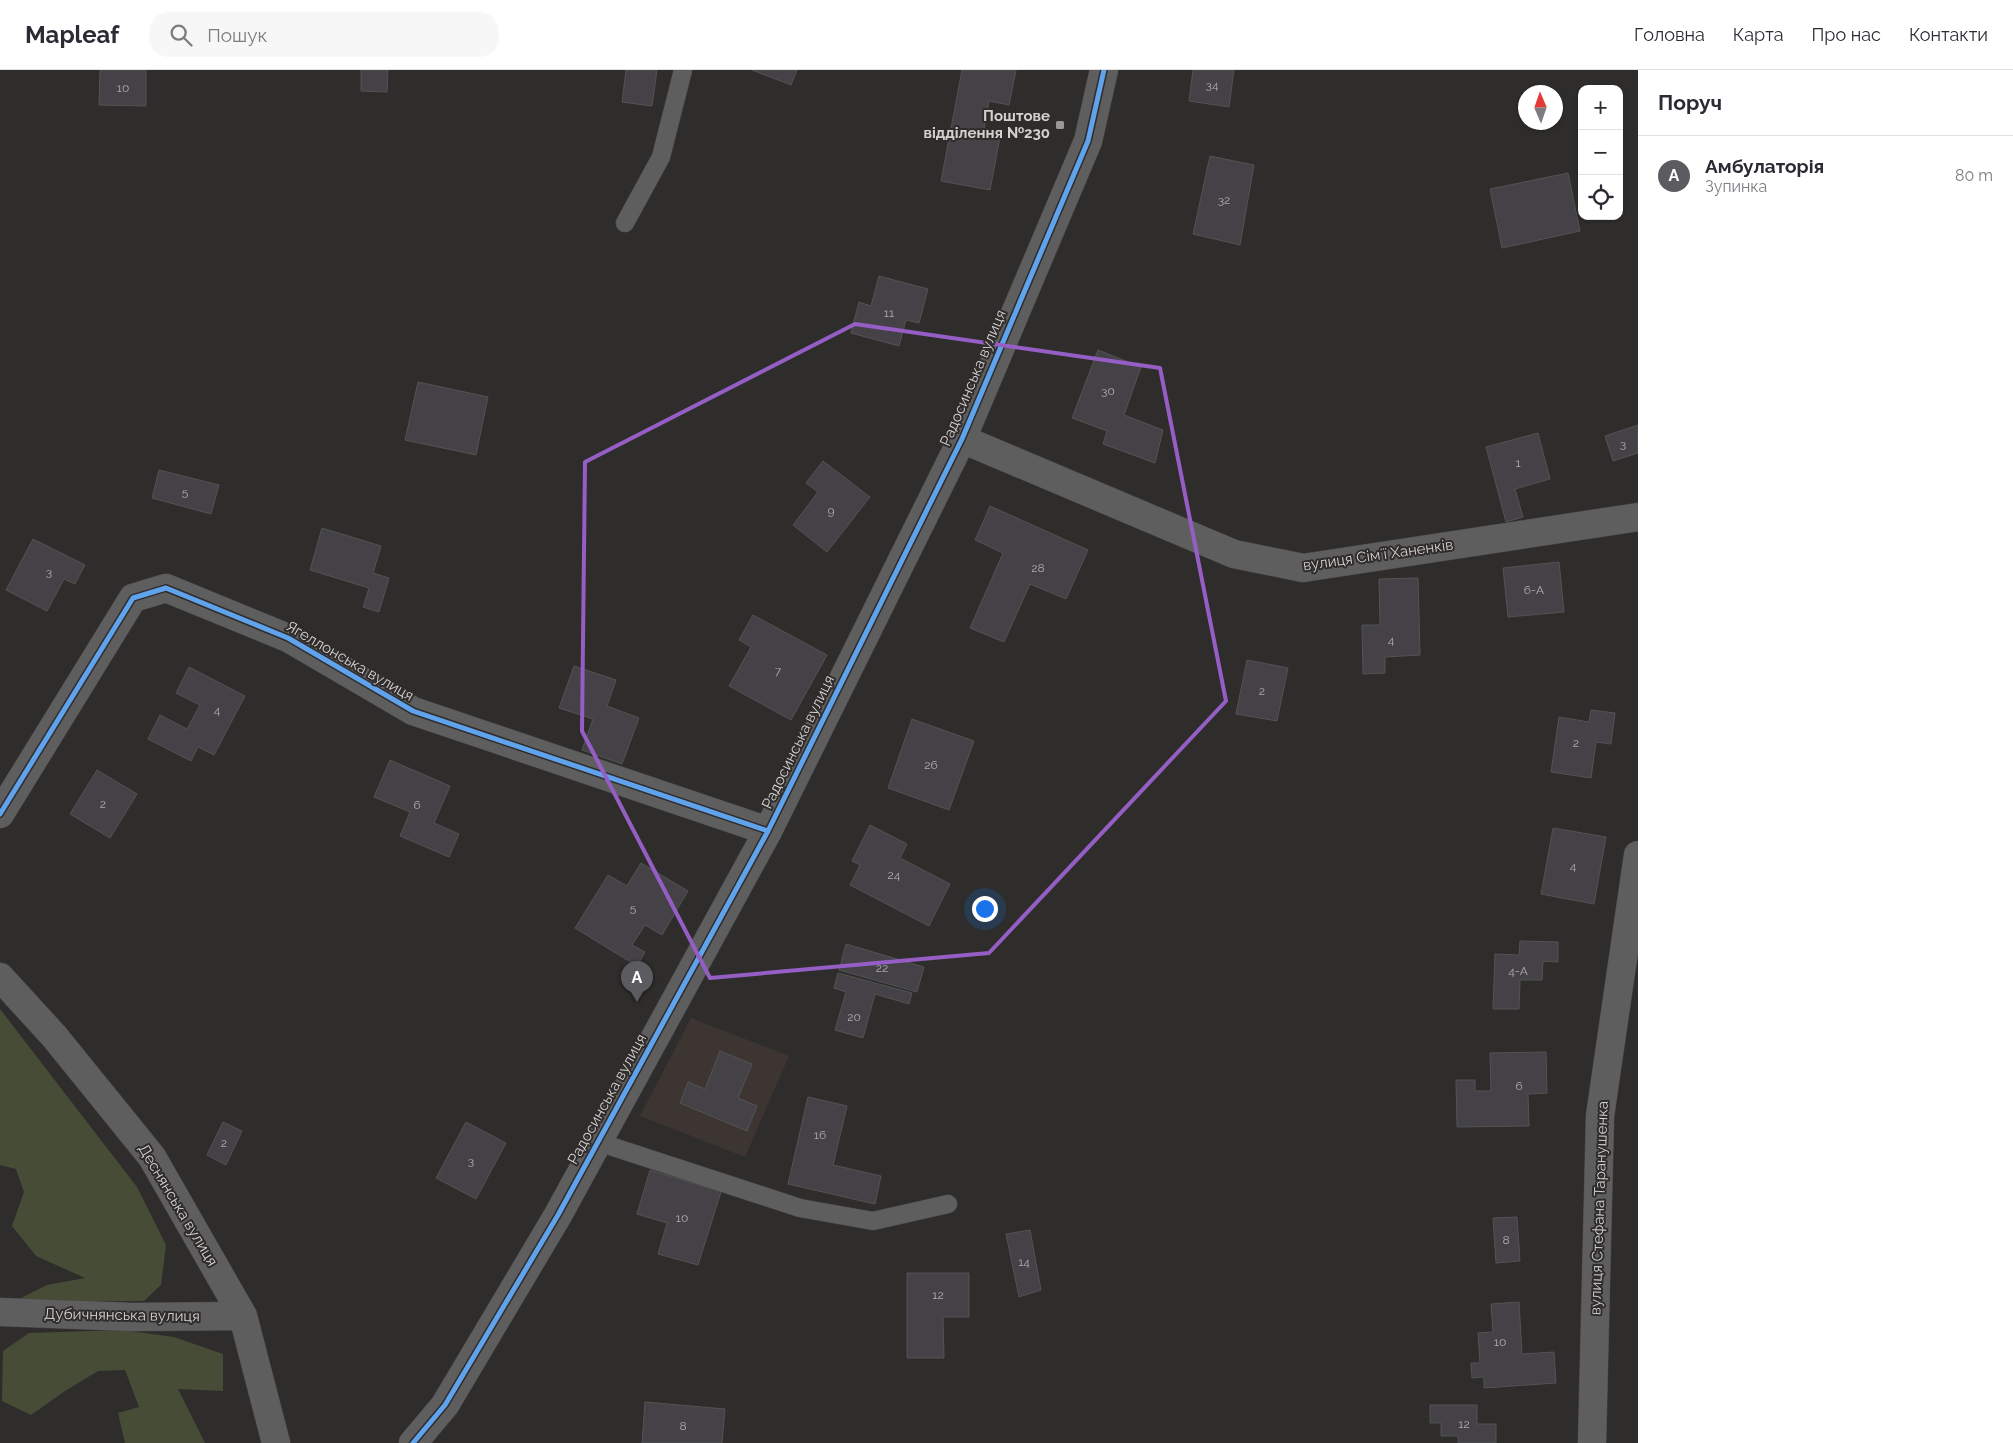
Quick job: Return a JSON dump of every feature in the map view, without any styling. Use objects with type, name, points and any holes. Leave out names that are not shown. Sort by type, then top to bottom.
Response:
[{"type":"street","name":"Радосинська вулиця","points":[[413,1443],[445,1404],[558,1215],[768,831],[962,439],[1088,141],[1104,70]]},
{"type":"street","name":"вулиця Сімʼї Ханенків","points":[[962,439],[1234,554],[1302,568],[1638,517]]},
{"type":"street","name":"Ягеллонська вулиця","points":[[0,814],[134,598],[166,588],[288,638],[413,711],[768,831]]},
{"type":"street","name":"вулиця Стефана Таранушенка","points":[[1592,1443],[1600,1116],[1638,855]]},
{"type":"street","name":"Деснянська вулиця","points":[[0,977],[54,1036],[152,1157],[244,1316],[276,1443]]},
{"type":"street","name":"Дубичнянська вулиця","points":[[0,1312],[132,1317],[244,1316]]},
{"type":"lane","points":[[625,223],[662,157],[683,70]]},
{"type":"lane","points":[[598,1142],[800,1208],[872,1221],[948,1204]]},
{"type":"highlighted area","points":[[855,324],[1160,368],[1226,701],[989,953],[710,978],[582,731],[585,462]]},
{"type":"shaded area","points":[[691,1018],[789,1056],[745,1157],[640,1116]]},
{"type":"green space","points":[[0,1009],[137,1187],[166,1245],[161,1285],[144,1301],[13,1302],[47,1285],[85,1278],[36,1256],[12,1226],[24,1192],[16,1169],[0,1165]]},
{"type":"green space","points":[[122,1330],[174,1337],[223,1354],[223,1391],[178,1389],[205,1443],[125,1443],[118,1413],[139,1407],[125,1370],[98,1371],[31,1415],[2,1401],[3,1351],[29,1333]]},
{"type":"building","points":[[100,70],[146,70],[146,106],[99,105]]},
{"type":"building","points":[[361,70],[388,70],[387,92],[361,91]]},
{"type":"building","points":[[626,70],[657,70],[652,106],[622,102]]},
{"type":"building","points":[[752,70],[797,70],[791,85]]},
{"type":"building","points":[[962,70],[1016,70],[1009,105],[989,101],[984,129],[1001,132],[990,190],[941,181]]},
{"type":"building","points":[[1193,70],[1234,70],[1229,107],[1189,101]]},
{"type":"building","points":[[1210,156],[1254,165],[1240,245],[1193,234]]},
{"type":"building","points":[[1568,173],[1580,231],[1502,248],[1490,189]]},
{"type":"building","points":[[879,276],[928,289],[919,323],[906,320],[899,346],[851,333],[859,302],[871,306]]},
{"type":"building","points":[[1098,350],[1141,367],[1124,415],[1163,430],[1155,463],[1103,444],[1107,431],[1072,418]]},
{"type":"building","points":[[418,382],[488,397],[476,455],[405,440]]},
{"type":"building","points":[[1638,425],[1638,453],[1613,461],[1605,436]]},
{"type":"building","points":[[1538,433],[1550,479],[1515,489],[1523,517],[1506,522],[1486,447]]},
{"type":"building","points":[[823,461],[870,497],[827,552],[793,525],[818,492],[806,483]]},
{"type":"building","points":[[159,470],[219,485],[211,514],[152,498]]},
{"type":"building","points":[[990,506],[1088,550],[1066,599],[1030,584],[1004,642],[970,628],[1003,553],[975,540]]},
{"type":"building","points":[[322,528],[381,546],[373,573],[389,578],[379,612],[363,607],[369,588],[310,570]]},
{"type":"building","points":[[33,539],[85,565],[75,584],[64,579],[47,611],[6,590]]},
{"type":"building","points":[[1559,562],[1564,612],[1508,617],[1503,568]]},
{"type":"building","points":[[1418,578],[1420,655],[1385,657],[1385,673],[1363,674],[1362,625],[1380,625],[1379,579]]},
{"type":"building","points":[[753,615],[827,655],[791,720],[729,686],[751,647],[739,640]]},
{"type":"building","points":[[1247,660],[1288,668],[1277,721],[1236,714]]},
{"type":"building","points":[[574,666],[616,680],[607,706],[639,718],[622,764],[582,750],[593,719],[559,708]]},
{"type":"building","points":[[189,667],[245,696],[214,755],[198,747],[191,761],[148,739],[160,715],[187,729],[200,705],[176,693]]},
{"type":"building","points":[[1591,710],[1615,713],[1611,744],[1596,742],[1591,778],[1551,772],[1559,717],[1589,722]]},
{"type":"building","points":[[912,719],[974,741],[949,810],[888,788]]},
{"type":"building","points":[[390,760],[450,786],[434,823],[459,834],[449,857],[400,836],[410,812],[374,797]]},
{"type":"building","points":[[97,770],[137,794],[110,838],[70,814]]},
{"type":"building","points":[[870,825],[907,844],[900,858],[950,884],[929,926],[850,885],[860,865],[852,861]]},
{"type":"building","points":[[1553,828],[1606,837],[1594,904],[1541,894]]},
{"type":"building","points":[[641,863],[688,891],[662,935],[645,925],[632,945],[645,952],[637,966],[575,928],[608,875],[627,886]]},
{"type":"building","points":[[1520,941],[1558,942],[1558,962],[1543,961],[1542,980],[1520,980],[1519,1009],[1493,1009],[1495,954],[1519,955]]},
{"type":"building","points":[[846,944],[924,967],[917,992],[839,970]]},
{"type":"building","points":[[838,973],[912,993],[909,1004],[875,994],[863,1038],[835,1030],[846,992],[834,988]]},
{"type":"building","points":[[720,1051],[752,1064],[738,1098],[757,1106],[747,1131],[680,1103],[688,1082],[705,1089]]},
{"type":"building","points":[[1546,1052],[1547,1093],[1528,1094],[1529,1126],[1457,1127],[1456,1080],[1475,1080],[1475,1091],[1491,1091],[1490,1053]]},
{"type":"building","points":[[808,1097],[847,1106],[833,1165],[881,1176],[875,1204],[788,1184]]},
{"type":"building","points":[[223,1122],[242,1131],[226,1165],[207,1155]]},
{"type":"building","points":[[466,1122],[506,1143],[476,1199],[436,1178]]},
{"type":"building","points":[[650,1170],[721,1192],[698,1265],[658,1254],[667,1223],[637,1214]]},
{"type":"building","points":[[1517,1217],[1520,1261],[1496,1263],[1493,1218]]},
{"type":"building","points":[[1030,1230],[1041,1290],[1019,1297],[1006,1234]]},
{"type":"building","points":[[907,1273],[969,1273],[969,1317],[943,1317],[944,1358],[907,1358]]},
{"type":"building","points":[[1519,1302],[1522,1354],[1554,1352],[1556,1383],[1484,1388],[1484,1377],[1472,1378],[1471,1363],[1480,1363],[1478,1333],[1493,1332],[1491,1304]]},
{"type":"building","points":[[645,1402],[725,1409],[722,1443],[642,1443]]},
{"type":"building","points":[[1430,1405],[1477,1405],[1477,1424],[1496,1424],[1496,1443],[1458,1443],[1458,1436],[1441,1436],[1441,1423],[1430,1423]]},
{"type":"cycle path","points":[[413,1443],[445,1405],[558,1215],[768,831],[962,439],[1088,141],[1104,70]]},
{"type":"cycle path","points":[[0,814],[133,598],[166,588],[288,638],[413,711],[768,831]]},
{"type":"place","name":"Поштове відділення №230","points":[[1060,125]]},
{"type":"place","name":"Амбулаторія","points":[[637,1002]]}]
